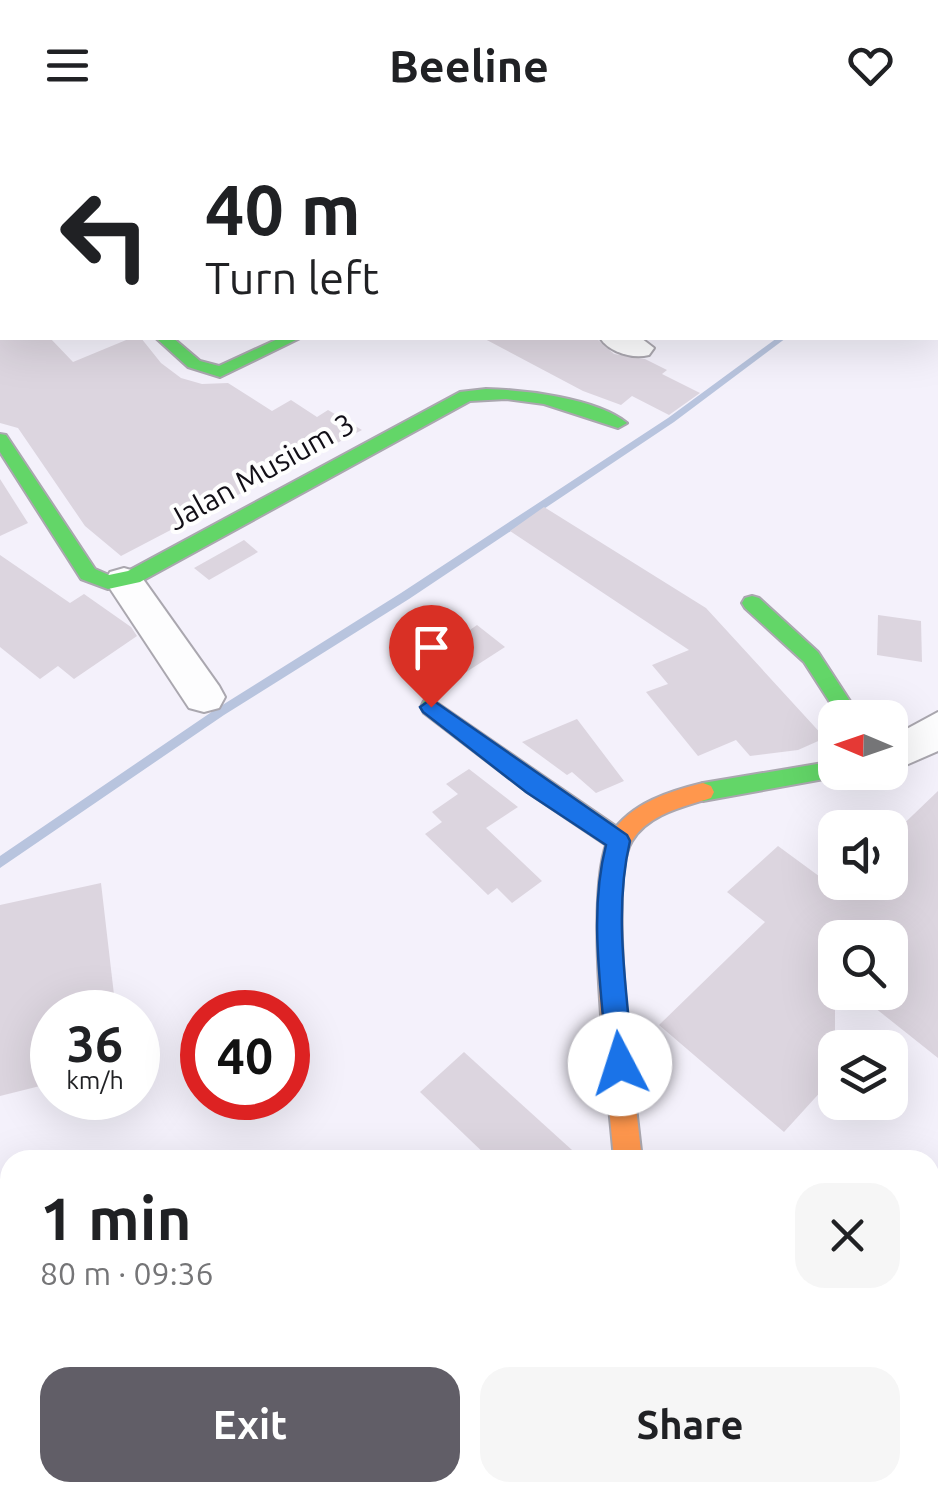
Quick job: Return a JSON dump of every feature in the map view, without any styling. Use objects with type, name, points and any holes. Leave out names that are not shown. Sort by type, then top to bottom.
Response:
[{"type":"street","points":[[166,340],[194,364],[220,372],[288,340]]},
{"type":"street","name":"Jalan Musium 3","points":[[124,581],[466,396],[520,393],[569,404],[618,422]]},
{"type":"street","points":[[0,439],[88,574],[98,581],[124,581],[204,697]]},
{"type":"street","points":[[752,603],[811,657],[839,700]]},
{"type":"street","points":[[431,707],[534,786],[619,841]]},
{"type":"street","points":[[908,748],[938,728]]},
{"type":"street","points":[[627,1150],[610,926],[612,870],[619,841],[650,810],[696,793],[818,773]]},
{"type":"building","points":[[0,340],[52,340],[73,362],[126,340],[143,340],[161,363],[181,378],[202,384],[228,383],[272,411],[291,400],[317,417],[328,410],[362,430],[121,556],[85,526],[18,428],[0,423]]},
{"type":"building","points":[[487,340],[598,340],[614,354],[645,359],[667,370],[662,374],[700,393],[669,415],[632,396],[621,405],[583,391]]},
{"type":"building","points":[[0,479],[28,523],[0,536]]},
{"type":"building","points":[[544,507],[706,608],[818,730],[818,741],[798,750],[750,756],[736,740],[698,756],[646,692],[668,684],[652,665],[689,650],[510,531]]},
{"type":"building","points":[[244,540],[258,552],[209,580],[194,568]]},
{"type":"building","points":[[0,555],[70,603],[84,594],[131,627],[137,636],[74,679],[58,666],[40,679],[0,647]]},
{"type":"building","points":[[878,615],[921,621],[922,662],[877,655]]},
{"type":"building","points":[[457,624],[467,632],[477,625],[505,647],[443,687],[423,686],[404,670],[416,663],[405,655]]},
{"type":"building","points":[[577,719],[624,781],[596,793],[572,772],[567,775],[522,742]]},
{"type":"building","points":[[469,769],[518,807],[486,828],[542,881],[512,903],[497,888],[488,895],[425,834],[442,822],[432,812],[458,794],[446,784]]},
{"type":"building","points":[[938,791],[938,1058],[908,1034],[908,1030],[878,1010],[908,1010],[908,920],[818,920],[818,1010],[835,1010],[835,1030],[818,1030],[818,1095],[784,1132],[659,1025],[765,922],[727,892],[778,846],[818,875],[818,900],[908,900],[908,820]]},
{"type":"building","points":[[101,883],[113,990],[30,990],[30,1088],[0,1096],[0,905]]},
{"type":"building","points":[[464,1052],[572,1150],[481,1150],[420,1092]]},
{"type":"waterway","points":[[0,863],[220,712],[405,596],[671,420],[779,340]]},
{"type":"traffic: fast","points":[[166,340],[194,364],[220,372],[288,340]]},
{"type":"traffic: fast","points":[[0,439],[88,574],[108,582],[133,577],[466,396],[506,394],[544,399],[618,423]]},
{"type":"traffic: fast","points":[[752,603],[811,657],[839,700]]},
{"type":"traffic: fast","points":[[431,707],[534,785],[619,841]]},
{"type":"traffic: fast","points":[[703,792],[818,772]]},
{"type":"traffic: slow","points":[[627,1150],[611,944],[613,864],[619,841],[635,822],[668,803],[703,792]]},
{"type":"route","points":[[431,707],[534,786],[619,841],[612,870],[610,926],[620,1064]]}]
